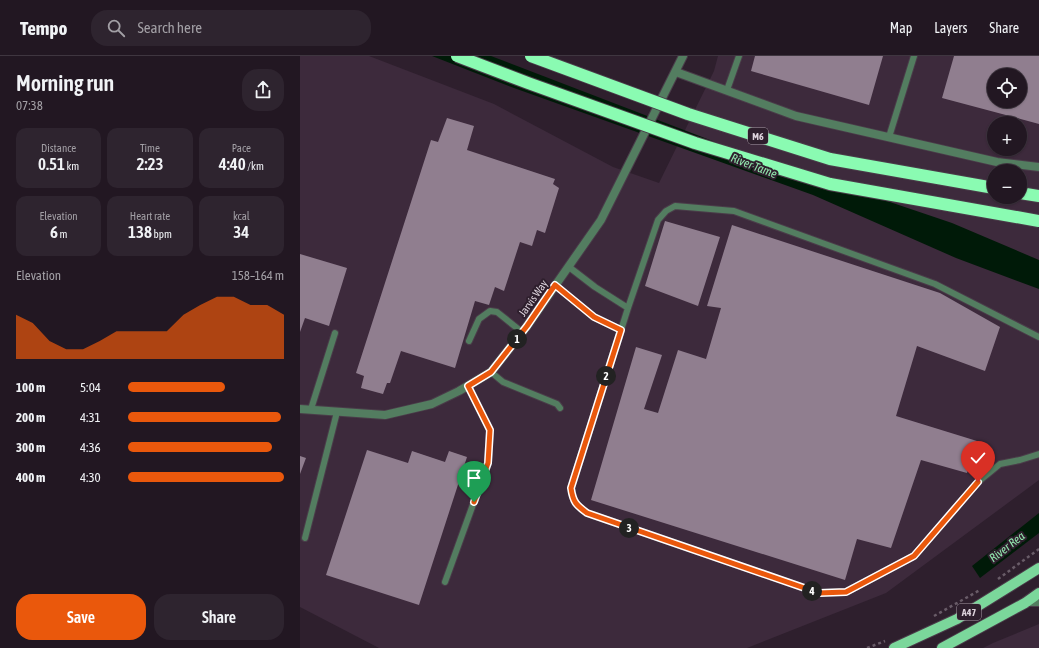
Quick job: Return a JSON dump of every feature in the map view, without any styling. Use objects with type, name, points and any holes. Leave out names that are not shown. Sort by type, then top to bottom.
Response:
[{"type":"highway","name":"M6","points":[[457,56],[695,143],[830,184],[1039,220]]},
{"type":"highway","name":"M6","points":[[530,56],[688,114],[830,159],[987,187]]},
{"type":"highway","points":[[1027,194],[1039,196]]},
{"type":"main road","name":"A47","points":[[893,644],[957,619],[1039,568]]},
{"type":"main road","name":"A47","points":[[942,648],[1025,604],[1039,593]]},
{"type":"street","name":"Jarvis Way","points":[[300,409],[385,415],[432,404],[468,386],[491,372],[522,332],[601,220],[683,56]]},
{"type":"street","points":[[676,72],[796,116],[997,162],[1039,167]]},
{"type":"lane","points":[[727,90],[739,56]]},
{"type":"lane","points":[[889,137],[914,56]]},
{"type":"lane","points":[[1039,337],[934,284],[734,211],[675,206],[666,211],[658,220],[628,308],[571,488],[572,499],[587,513],[819,593],[846,592],[914,556],[978,482],[1000,464],[1039,454]]},
{"type":"lane","points":[[568,266],[595,287],[628,308]]},
{"type":"lane","points":[[555,285],[594,317],[621,330]]},
{"type":"lane","points":[[469,341],[478,318],[490,311],[497,312],[522,332]]},
{"type":"lane","points":[[311,410],[335,333]]},
{"type":"lane","points":[[491,372],[503,382],[557,404],[560,408]]},
{"type":"lane","points":[[445,582],[488,463],[490,430],[468,386]]},
{"type":"lane","points":[[305,538],[337,412]]},
{"type":"lane","points":[[1025,604],[1039,603]]},
{"type":"path","points":[[997,579],[1039,549]]},
{"type":"path","points":[[930,618],[984,588]]},
{"type":"path","points":[[867,648],[893,644]]},
{"type":"shaded area","points":[[300,56],[369,56],[494,104],[613,167],[659,183],[714,71],[718,56],[1039,56],[1039,480],[886,593],[747,648],[379,648],[300,607]]},
{"type":"shaded area","points":[[1039,624],[1039,648],[983,648],[993,643]]},
{"type":"water","name":"River Tame","points":[[432,56],[491,56],[736,150],[952,223],[1039,260],[1039,289],[956,258],[813,195],[514,88]]},
{"type":"water","name":"River Rea","points":[[1039,513],[1039,533],[980,578],[972,566]]},
{"type":"building","points":[[755,56],[883,56],[869,105],[751,71]]},
{"type":"building","points":[[954,56],[1039,56],[1039,124],[1027,121],[1027,116],[1009,116],[942,98]]},
{"type":"building","points":[[447,118],[474,126],[467,150],[555,179],[553,184],[559,188],[545,233],[537,230],[532,246],[520,242],[504,291],[495,287],[489,305],[475,301],[455,368],[401,351],[390,383],[387,383],[383,394],[361,388],[364,376],[356,373],[431,140],[438,142]]},
{"type":"building","points":[[665,221],[720,237],[698,306],[645,286]]},
{"type":"building","points":[[732,225],[940,293],[1000,327],[985,371],[917,346],[896,416],[977,441],[967,473],[921,460],[891,548],[857,539],[845,580],[591,500],[636,347],[662,355],[644,409],[658,413],[678,350],[706,359],[721,308],[707,306]]},
{"type":"building","points":[[300,254],[347,268],[329,326],[305,318],[300,332]]},
{"type":"building","points":[[367,450],[408,463],[412,451],[445,462],[449,451],[467,457],[419,605],[326,575]]},
{"type":"building","points":[[300,456],[306,458],[300,474]]},
{"type":"route","points":[[474,502],[488,463],[490,430],[468,386],[491,372],[527,326],[555,285],[582,305],[594,317],[621,330],[571,488],[572,499],[587,513],[819,593],[846,592],[914,556],[978,482]]}]
